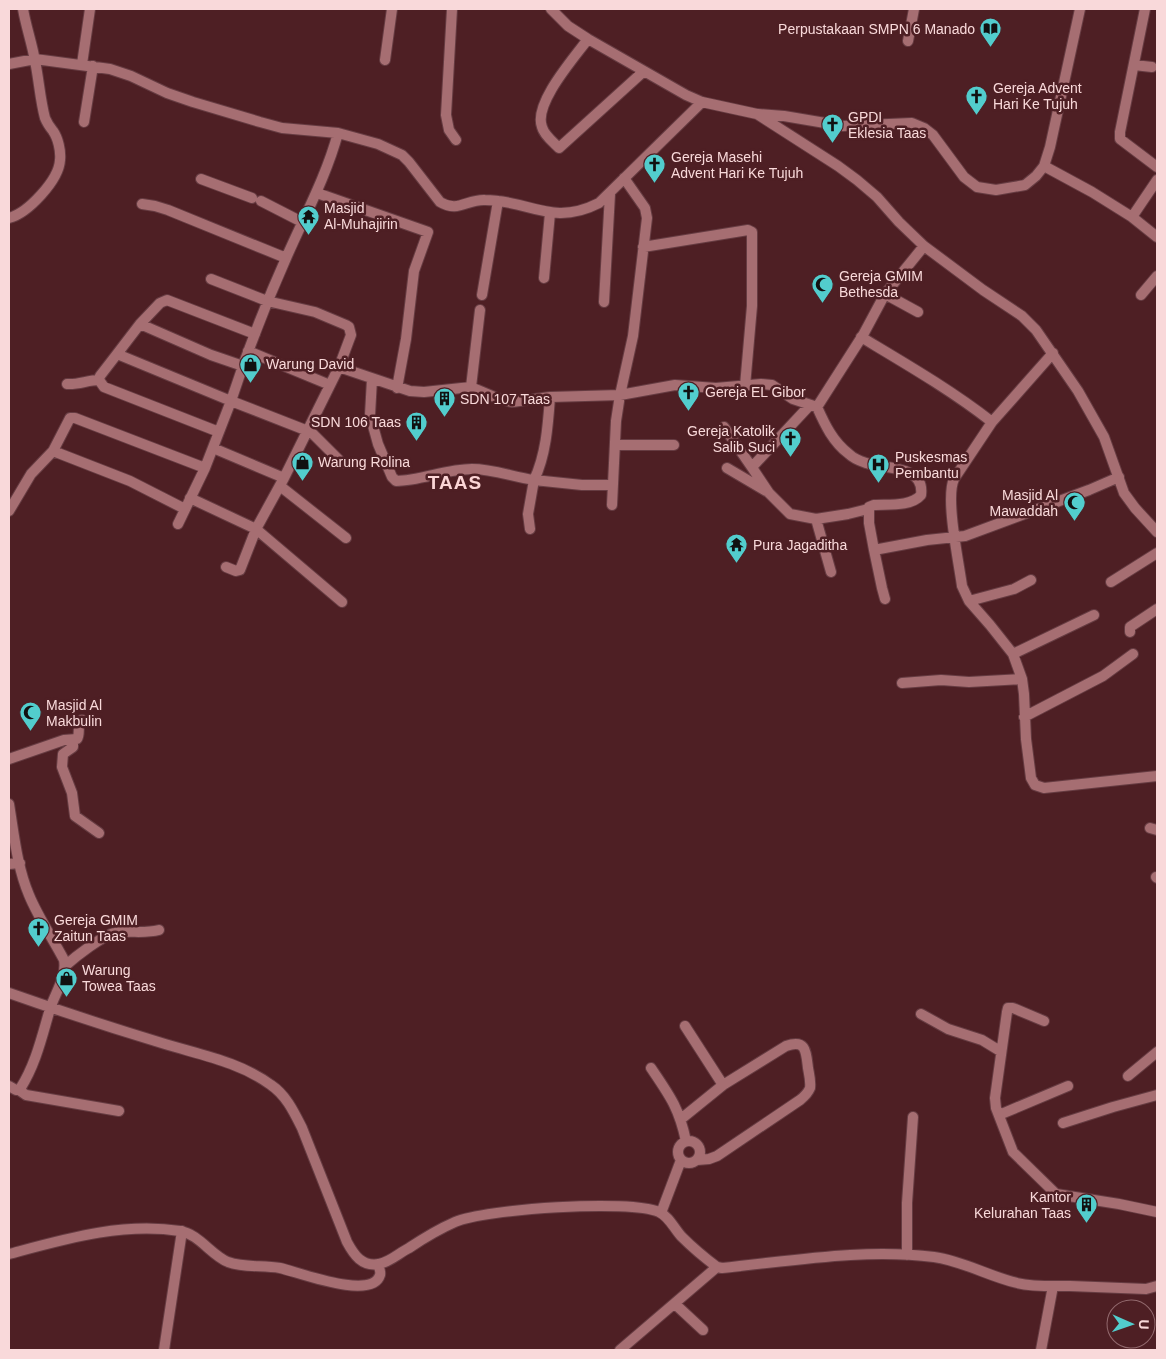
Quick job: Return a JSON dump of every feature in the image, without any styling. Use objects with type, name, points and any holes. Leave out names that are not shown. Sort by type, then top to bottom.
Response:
[{"type":"street","points":[[9,218],[30,206],[44,191],[55,174],[60,161],[55,136],[44,115],[35,59],[23,9]]},
{"type":"street","points":[[82,64],[90,9]]},
{"type":"street","points":[[385,60],[392,9]]},
{"type":"street","points":[[452,9],[446,123],[456,140]]},
{"type":"street","points":[[551,9],[568,26],[588,39],[702,102],[757,114],[784,116],[843,126],[912,123],[924,128],[933,135],[964,177],[977,187],[996,190],[1025,185],[1044,166],[1058,114],[1080,9]]},
{"type":"street","points":[[908,41],[914,9]]},
{"type":"street","points":[[1145,9],[1120,139],[1157,167]]},
{"type":"street","points":[[588,39],[554,84],[540,114],[542,127],[558,148],[614,100],[644,71]]},
{"type":"street","points":[[9,64],[35,59],[93,66],[131,76],[167,93],[260,122],[282,128],[338,133],[378,144],[402,155],[440,202],[447,206],[455,207],[483,199],[562,214],[590,208],[599,204],[702,102]]},
{"type":"street","points":[[1134,65],[1152,67]]},
{"type":"street","points":[[84,122],[93,66]]},
{"type":"street","points":[[757,114],[857,180],[924,246],[983,290],[1022,316],[1036,330],[1078,391],[1104,437],[1124,493],[1157,532]]},
{"type":"street","points":[[178,524],[205,468],[267,301],[304,217],[317,193],[327,169],[338,133]]},
{"type":"street","points":[[1044,166],[1092,192],[1132,217],[1157,238]]},
{"type":"street","points":[[612,505],[614,445],[620,396],[634,336],[647,218],[645,208],[624,178]]},
{"type":"street","points":[[201,179],[304,217]]},
{"type":"street","points":[[1132,217],[1157,180]]},
{"type":"street","points":[[317,193],[428,232],[417,260],[397,388]]},
{"type":"street","points":[[604,302],[610,194]]},
{"type":"street","points":[[482,295],[498,201]]},
{"type":"street","points":[[142,204],[168,210],[286,258]]},
{"type":"street","points":[[544,278],[550,213]]},
{"type":"street","points":[[644,247],[750,230],[752,235],[752,306],[745,386]]},
{"type":"street","points":[[753,469],[753,466],[813,406],[863,334],[885,294],[924,246]]},
{"type":"street","points":[[1141,295],[1157,276]]},
{"type":"street","points":[[211,279],[267,301],[315,312],[349,327],[351,335],[339,367],[282,482],[256,529],[240,570],[236,571],[226,567]]},
{"type":"street","points":[[885,294],[918,312]]},
{"type":"street","points":[[99,380],[100,376],[140,324],[160,303],[168,300],[255,334]]},
{"type":"street","points":[[471,386],[480,310]]},
{"type":"street","points":[[140,324],[242,366]]},
{"type":"street","points":[[863,334],[918,372],[976,409],[994,418]]},
{"type":"street","points":[[248,352],[330,385]]},
{"type":"street","points":[[1053,353],[994,418],[952,484],[952,511],[962,586],[969,602],[1013,654],[1022,679],[1031,778],[1035,785],[1044,788],[1157,776]]},
{"type":"street","points":[[117,354],[231,401],[308,430],[342,463]]},
{"type":"street","points":[[339,367],[410,391],[424,392],[471,386],[505,401],[512,402],[550,397],[620,396],[675,385],[716,388],[761,384],[772,385],[793,399],[813,406],[835,441],[850,455],[864,463],[911,473],[919,480],[921,495],[914,500],[898,504],[874,505],[869,507],[868,510],[816,519],[790,514],[769,493],[724,427]]},
{"type":"street","points":[[372,379],[370,415],[378,444],[392,477],[396,481],[455,470],[485,469],[534,480],[582,486],[612,486]]},
{"type":"street","points":[[67,384],[99,380]]},
{"type":"street","points":[[99,380],[104,387],[219,432]]},
{"type":"street","points":[[530,529],[528,514],[534,480],[546,439],[550,397]]},
{"type":"street","points":[[9,511],[31,474],[54,451],[70,418],[75,418],[205,468]]},
{"type":"street","points":[[614,445],[674,445]]},
{"type":"street","points":[[213,448],[282,482],[346,538]]},
{"type":"street","points":[[54,451],[130,481],[185,509]]},
{"type":"street","points":[[727,468],[769,493]]},
{"type":"street","points":[[874,550],[965,536],[1119,477]]},
{"type":"street","points":[[190,498],[256,529],[342,602]]},
{"type":"street","points":[[868,510],[869,526],[886,599]]},
{"type":"street","points":[[816,519],[831,572]]},
{"type":"street","points":[[1112,582],[1157,553]]},
{"type":"street","points":[[969,602],[1014,589],[1031,580]]},
{"type":"street","points":[[1130,632],[1130,626],[1157,609]]},
{"type":"street","points":[[1013,654],[1094,615]]},
{"type":"street","points":[[1024,717],[1103,676],[1134,654]]},
{"type":"street","points":[[902,683],[941,680],[969,682],[1022,679]]},
{"type":"street","points":[[9,759],[64,740],[73,740],[78,737],[78,725],[82,720]]},
{"type":"street","points":[[73,740],[73,747],[63,754],[61,763],[72,792],[74,813],[76,818],[99,833]]},
{"type":"street","points":[[9,804],[20,863],[29,895],[64,960],[65,966],[39,1050],[14,1088],[26,1095],[119,1111]]},
{"type":"street","points":[[9,864],[20,863]]},
{"type":"street","points":[[65,966],[78,955],[113,933],[143,933],[159,930]]},
{"type":"street","points":[[9,993],[51,1008],[230,1063],[272,1085],[283,1095],[302,1128],[330,1203],[352,1251],[358,1259],[366,1264],[378,1264],[388,1261],[438,1231],[469,1217],[548,1209],[617,1206],[638,1207],[662,1213],[682,1237],[717,1267],[722,1268],[811,1258],[876,1254],[907,1255],[953,1260],[1019,1283],[1146,1289],[1157,1286]]},
{"type":"street","points":[[1044,1022],[1008,1008],[1000,1052],[997,1107],[1013,1152],[1056,1194],[1157,1212]]},
{"type":"street","points":[[921,1014],[948,1029],[982,1040],[1000,1052]]},
{"type":"street","points":[[685,1026],[723,1085]]},
{"type":"street","points":[[681,1119],[723,1085],[786,1046],[795,1043],[800,1044],[806,1050],[810,1085],[807,1094],[717,1156],[697,1160],[692,1163],[681,1160]]},
{"type":"street","points":[[1128,1076],[1157,1052]]},
{"type":"street","points":[[651,1068],[673,1100],[681,1119],[686,1141]]},
{"type":"street","points":[[997,1107],[1068,1086]]},
{"type":"street","points":[[1063,1123],[1157,1095]]},
{"type":"street","points":[[907,1255],[907,1194],[913,1117]]},
{"type":"street","points":[[662,1213],[681,1160],[678,1149],[686,1141],[692,1141],[700,1149],[700,1155],[697,1160]]},
{"type":"street","points":[[9,1254],[103,1231],[127,1229],[182,1231],[225,1261],[240,1266],[277,1268],[337,1284],[369,1285],[379,1277],[378,1264]]},
{"type":"street","points":[[164,1350],[182,1231]]},
{"type":"street","points":[[620,1350],[717,1267]]},
{"type":"street","points":[[1041,1350],[1053,1286]]},
{"type":"street","points":[[675,1304],[703,1330]]},
{"type":"place","name":"Perpustakaan SMPN 6 Manado","points":[[991,48]]},
{"type":"place","name":"Gereja Advent Hari Ke Tujuh","points":[[977,115]]},
{"type":"place","name":"GPDI Eklesia Taas","points":[[832,144]]},
{"type":"place","name":"Gereja Masehi Advent Hari Ke Tujuh","points":[[655,184]]},
{"type":"place","name":"Masjid Al-Muhajirin","points":[[308,235]]},
{"type":"place","name":"Gereja GMIM Bethesda","points":[[823,303]]},
{"type":"place","name":"Warung David","points":[[250,383]]},
{"type":"place","name":"Gereja EL Gibor","points":[[689,411]]},
{"type":"place","name":"SDN 107 Taas","points":[[444,418]]},
{"type":"place","name":"SDN 106 Taas","points":[[417,441]]},
{"type":"place","name":"Gereja Katolik Salib Suci","points":[[791,458]]},
{"type":"place","name":"Warung Rolina","points":[[302,481]]},
{"type":"place","name":"Puskesmas Pembantu","points":[[879,484]]},
{"type":"place","name":"Masjid Al Mawaddah","points":[[1074,522]]},
{"type":"place","name":"Pura Jagaditha","points":[[737,564]]},
{"type":"place","name":"Masjid Al Makbulin","points":[[30,732]]},
{"type":"place","name":"Gereja GMIM Zaitun Taas","points":[[38,947]]},
{"type":"place","name":"Warung Towea Taas","points":[[66,997]]},
{"type":"place","name":"Kantor Kelurahan Taas","points":[[1087,1224]]},
{"type":"district","name":"TAAS","points":[[455,482]]}]
